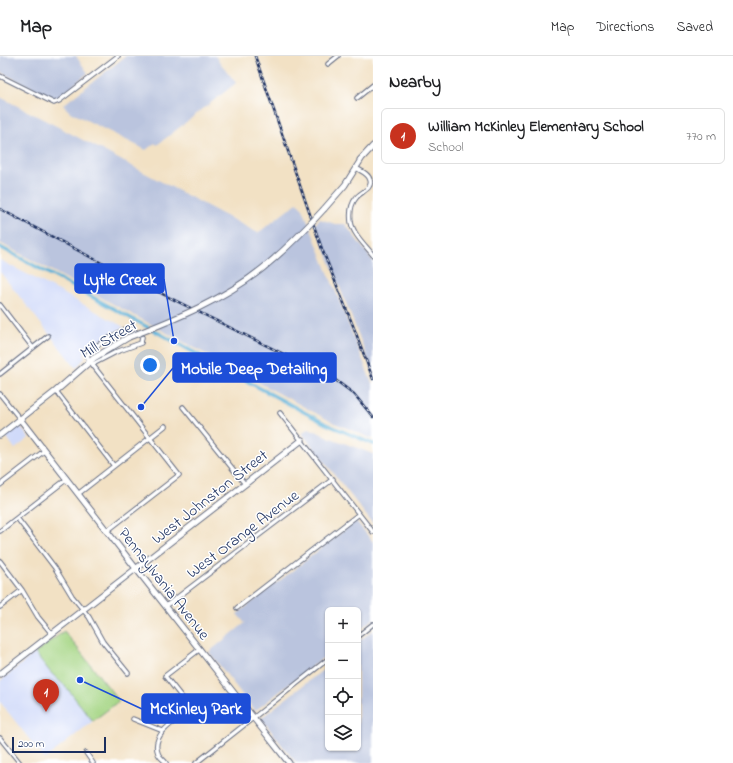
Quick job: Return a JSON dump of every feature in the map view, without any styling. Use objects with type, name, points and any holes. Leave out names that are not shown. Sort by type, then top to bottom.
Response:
[{"type":"street","points":[[0,76],[54,102],[59,102],[118,56]]},
{"type":"street","points":[[328,64],[338,56]]},
{"type":"street","points":[[357,98],[373,85]]},
{"type":"street","points":[[340,190],[342,184],[356,165],[373,146]]},
{"type":"street","points":[[340,190],[345,185],[362,158]]},
{"type":"street","points":[[356,168],[368,175],[370,185],[356,198],[352,205],[351,220],[355,232],[373,255]]},
{"type":"street","name":"Mill Street","points":[[0,434],[92,362],[129,337],[198,309],[242,283],[281,253],[324,209],[340,190]]},
{"type":"street","points":[[0,305],[33,348]]},
{"type":"street","points":[[0,315],[5,311]]},
{"type":"street","points":[[92,362],[141,343],[142,337],[134,330],[127,328],[89,351],[88,356],[92,362],[150,438],[179,475],[107,532]]},
{"type":"street","points":[[0,374],[48,336]]},
{"type":"street","points":[[56,390],[114,466]]},
{"type":"street","points":[[0,394],[20,419]]},
{"type":"street","points":[[183,407],[245,484]]},
{"type":"street","points":[[280,413],[373,532]]},
{"type":"street","name":"Pennsylvania Avenue","points":[[20,419],[289,763]]},
{"type":"street","points":[[78,494],[166,426]]},
{"type":"street","name":"West Johnston Street","points":[[0,674],[302,440]]},
{"type":"street","points":[[0,486],[44,451]]},
{"type":"street","points":[[0,531],[66,479]]},
{"type":"street","name":"West Orange Avenue","points":[[166,606],[332,479]]},
{"type":"street","points":[[237,608],[359,514]]},
{"type":"street","points":[[17,518],[55,568],[72,596],[93,622],[103,642],[128,673]]},
{"type":"street","points":[[0,561],[22,590],[38,617],[52,634]]},
{"type":"street","points":[[0,607],[22,590]]},
{"type":"street","points":[[361,634],[373,624]]},
{"type":"street","points":[[166,763],[158,754],[158,742],[163,731],[191,709],[165,676],[200,649]]},
{"type":"street","points":[[196,763],[325,662]]},
{"type":"street","points":[[134,719],[163,731]]},
{"type":"street","points":[[0,738],[20,763]]},
{"type":"street","points":[[86,753],[93,763]]},
{"type":"shaded area","points":[[0,56],[76,56],[88,73],[58,98],[54,98],[0,72]]},
{"type":"shaded area","points":[[126,56],[215,56],[236,83],[157,145],[155,143],[146,150],[70,112],[63,105]]},
{"type":"shaded area","points":[[0,97],[258,233],[297,203],[303,209],[373,386],[373,439],[332,422],[0,243]]},
{"type":"shaded area","points":[[320,219],[335,224],[345,224],[373,261],[373,372],[315,224]]},
{"type":"shaded area","points":[[0,260],[124,327],[90,347],[84,353],[85,358],[76,368],[0,272]]},
{"type":"shaded area","points":[[20,426],[29,438],[15,449],[6,436]]},
{"type":"shaded area","points":[[309,428],[373,454],[373,524],[302,433]]},
{"type":"shaded area","points":[[356,521],[373,542],[373,619],[361,629],[361,607],[325,607],[325,656],[255,711],[209,652],[245,623],[237,614]]},
{"type":"shaded area","points":[[373,630],[373,763],[296,763],[261,718],[325,668],[325,751],[361,751],[361,640]]},
{"type":"shaded area","points":[[35,653],[51,673],[66,687],[93,721],[45,759],[0,702],[0,681]]},
{"type":"green space","points":[[64,631],[119,701],[93,721],[66,687],[51,673],[35,653]]},
{"type":"waterway","points":[[0,247],[326,424],[373,444]]},
{"type":"railway","points":[[255,56],[322,249],[373,379]]},
{"type":"railway","points":[[0,209],[128,277],[334,379],[354,394],[373,417]]},
{"type":"place","name":"Lytle Creek","points":[[174,341]]},
{"type":"place","name":"Mobile Deep Detailing","points":[[141,407]]},
{"type":"place","name":"McKinley Park","points":[[80,680]]},
{"type":"place","name":"William McKinley Elementary School","points":[[46,712]]}]
